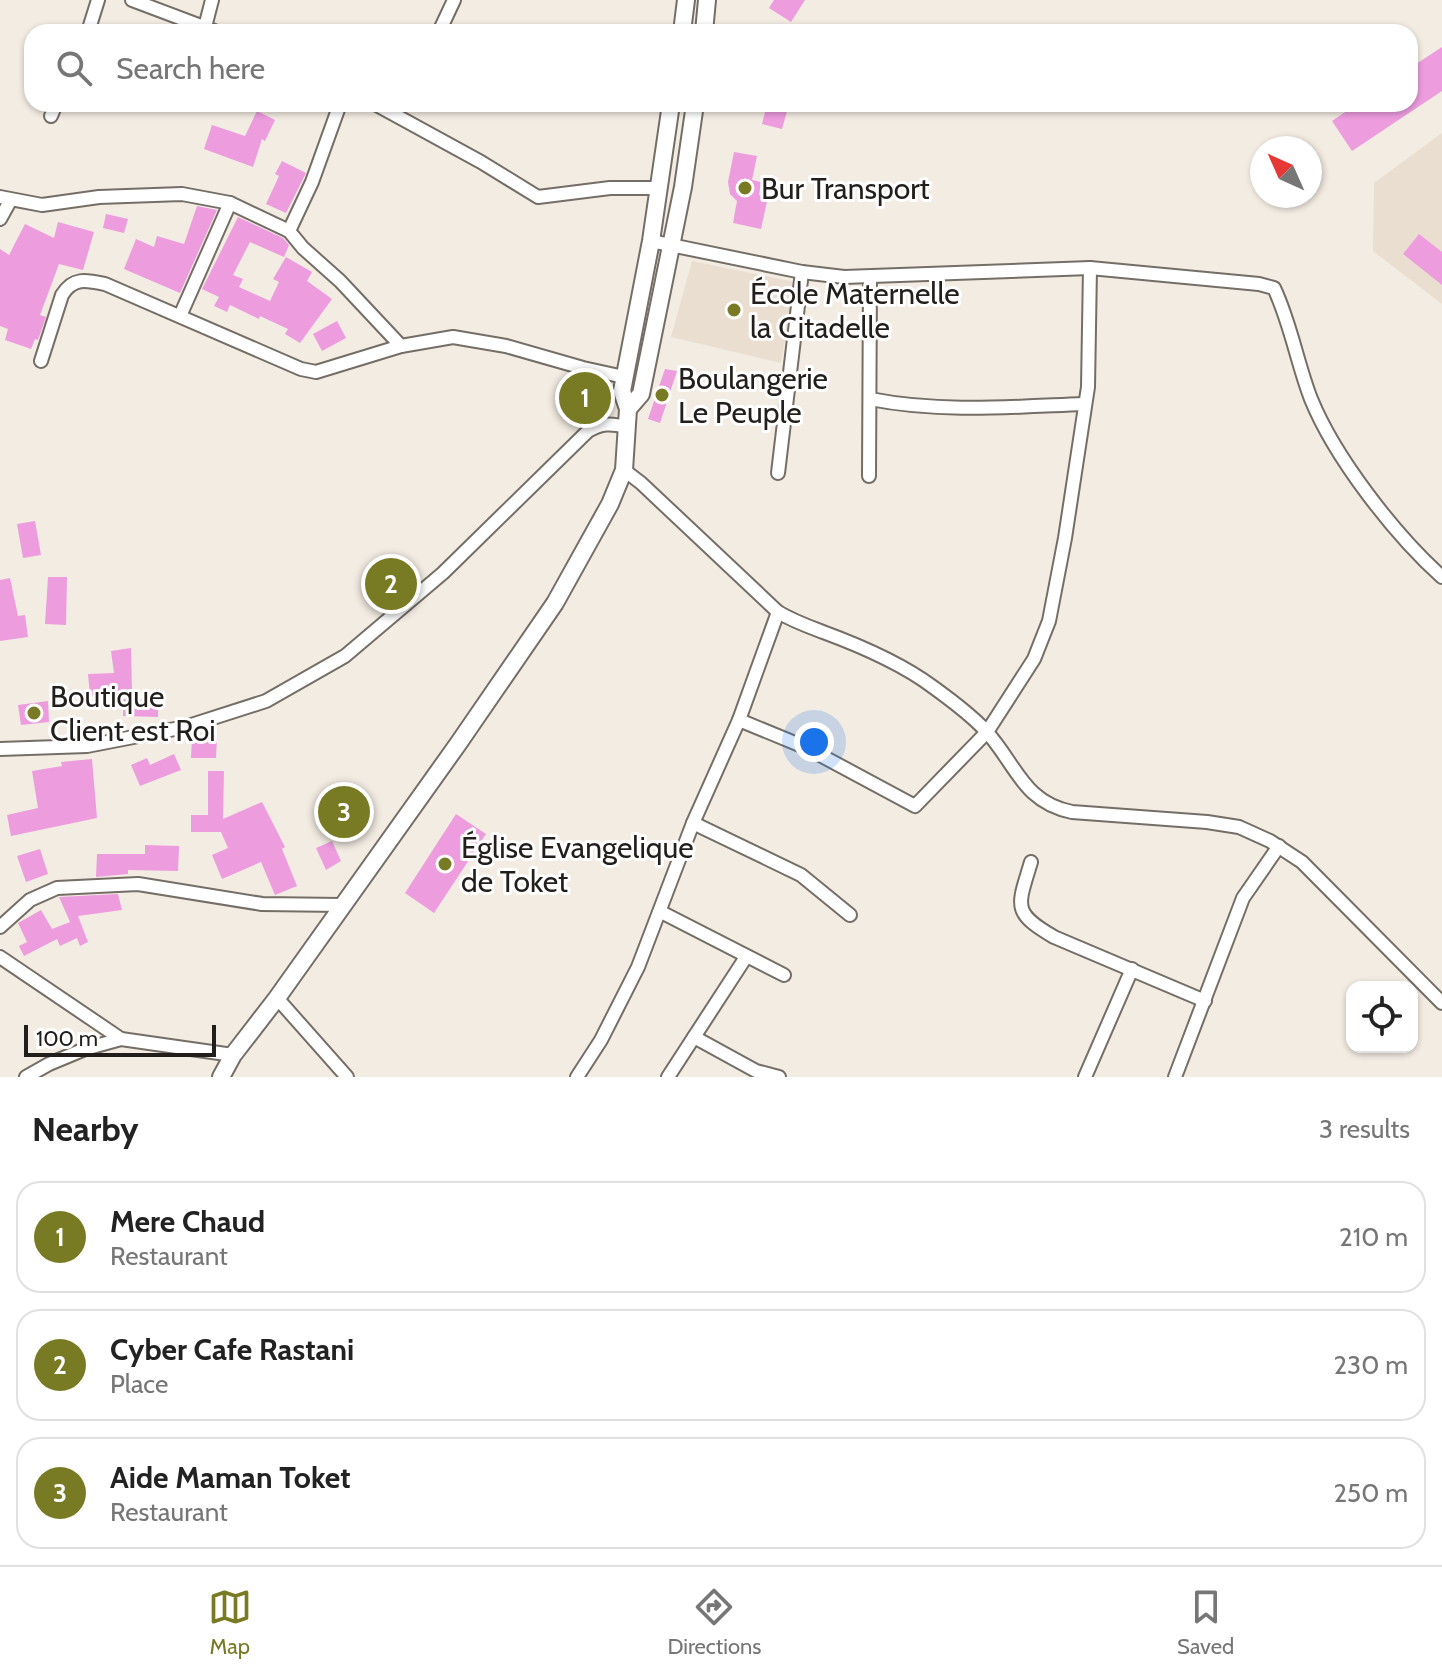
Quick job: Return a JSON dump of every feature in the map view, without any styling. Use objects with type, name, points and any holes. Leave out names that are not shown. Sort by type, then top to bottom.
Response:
[{"type":"street","points":[[90,24],[98,0]]},
{"type":"street","points":[[132,0],[195,24]]},
{"type":"street","points":[[211,24],[212,0]]},
{"type":"street","points":[[443,24],[454,0]]},
{"type":"street","points":[[683,24],[686,0]]},
{"type":"street","points":[[705,24],[707,0]]},
{"type":"street","points":[[289,231],[312,182],[337,112]]},
{"type":"street","points":[[404,112],[538,197],[610,188],[659,188]]},
{"type":"street","points":[[221,1077],[233,1055],[458,744],[555,603],[610,504],[624,470],[628,409],[622,391],[651,241],[670,112]]},
{"type":"street","points":[[628,409],[641,394],[683,187],[694,112]]},
{"type":"street","points":[[0,219],[5,199],[42,205],[99,197],[182,194],[230,203],[289,231],[401,346]]},
{"type":"street","points":[[180,316],[230,203]]},
{"type":"street","points":[[651,241],[802,272],[844,277],[1090,268],[1274,288],[1312,402],[1332,441],[1396,531],[1442,577]]},
{"type":"street","points":[[739,720],[807,748],[915,806],[987,732],[1034,659],[1049,621],[1088,387],[1090,268]]},
{"type":"street","points":[[778,473],[802,272]]},
{"type":"street","points":[[869,476],[870,277]]},
{"type":"street","points":[[41,361],[62,295],[68,285],[78,280],[105,284],[301,369],[316,372],[401,346],[453,337],[506,346],[624,377]]},
{"type":"street","points":[[870,399],[919,408],[974,410],[1083,404]]},
{"type":"street","points":[[0,749],[87,746],[185,727],[266,701],[345,656],[443,573],[588,431],[611,423],[626,427]]},
{"type":"street","points":[[624,470],[778,612],[794,622],[914,673],[952,701],[987,732],[1018,778],[1039,799],[1054,808],[1113,817],[1207,822],[1239,827],[1279,846],[1302,862],[1442,1003]]},
{"type":"street","points":[[577,1077],[601,1040],[638,967],[693,823],[739,720],[778,612]]},
{"type":"street","points":[[693,823],[801,875],[850,915]]},
{"type":"street","points":[[1175,1077],[1243,898],[1279,846]]},
{"type":"street","points":[[1031,862],[1021,898],[1021,911],[1032,924],[1054,937],[1205,1001]]},
{"type":"street","points":[[0,927],[30,900],[57,888],[138,884],[262,904],[342,905]]},
{"type":"street","points":[[661,912],[784,975]]},
{"type":"street","points":[[0,957],[121,1039]]},
{"type":"street","points":[[668,1077],[746,957]]},
{"type":"street","points":[[1085,1077],[1132,969]]},
{"type":"street","points":[[277,998],[347,1077]]},
{"type":"street","points":[[694,1037],[758,1075],[779,1077]]},
{"type":"street","points":[[26,1077],[85,1049],[121,1039],[233,1055]]},
{"type":"shaded area","points":[[1442,133],[1442,304],[1373,251],[1374,183]]},
{"type":"shaded area","name":"École Maternelle la Citadelle","points":[[692,261],[795,282],[781,363],[671,337]]},
{"type":"building","points":[[774,0],[805,0],[791,22],[769,8]]},
{"type":"building","points":[[1442,47],[1442,91],[1418,107],[1418,63]]},
{"type":"building","points":[[257,112],[275,120],[265,141],[262,139],[253,167],[204,149],[212,125],[245,136]]},
{"type":"building","points":[[765,112],[787,112],[782,129],[762,124]]},
{"type":"building","points":[[1345,112],[1410,112],[1352,151],[1332,121]]},
{"type":"building","name":"Bur Transport","points":[[734,152],[757,156],[752,180],[761,182],[759,195],[768,197],[761,229],[733,223],[737,201],[730,194],[728,182]]},
{"type":"building","points":[[282,161],[306,173],[286,213],[266,204],[279,176],[275,174]]},
{"type":"building","points":[[197,206],[217,210],[180,293],[124,269],[136,239],[154,247],[157,236],[184,244]]},
{"type":"building","points":[[106,214],[128,219],[124,233],[103,228]]},
{"type":"building","points":[[238,217],[283,238],[289,245],[284,257],[250,242],[233,275],[243,279],[239,287],[270,301],[279,282],[273,279],[286,257],[312,272],[307,281],[332,299],[300,343],[285,334],[288,329],[260,316],[259,319],[230,305],[227,312],[214,306],[219,297],[202,289]]},
{"type":"building","points":[[58,222],[94,232],[83,270],[59,264],[40,315],[46,317],[38,340],[35,339],[31,349],[5,340],[8,329],[0,326],[0,249],[9,255],[25,224],[54,238]]},
{"type":"building","points":[[1419,234],[1442,252],[1442,285],[1403,254]]},
{"type":"building","points":[[337,321],[346,338],[322,351],[313,334]]},
{"type":"building","name":"Boulangerie Le Peuple","points":[[665,369],[677,371],[660,423],[648,419]]},
{"type":"building","points":[[585,384],[597,387],[586,408],[591,411],[583,422],[571,415]]},
{"type":"building","points":[[35,521],[41,555],[23,558],[17,524]]},
{"type":"building","points":[[387,557],[416,584],[384,611],[371,600],[376,594],[365,582]]},
{"type":"building","points":[[48,577],[67,577],[66,625],[45,624]]},
{"type":"building","points":[[10,578],[18,616],[25,615],[28,637],[0,641],[0,580]]},
{"type":"building","points":[[131,648],[132,692],[90,696],[88,674],[114,673],[111,651]]},
{"type":"building","points":[[123,699],[158,699],[158,717],[123,716]]},
{"type":"building","name":"Boutique Client est Roi","points":[[48,701],[49,722],[21,725],[18,705]]},
{"type":"building","points":[[192,738],[217,738],[216,758],[191,758]]},
{"type":"building","points":[[174,754],[181,770],[140,786],[131,765],[147,758],[150,765]]},
{"type":"building","points":[[92,759],[97,818],[11,836],[7,815],[38,808],[32,771],[62,766],[61,762]]},
{"type":"building","points":[[208,771],[224,771],[223,819],[262,802],[285,847],[282,849],[297,886],[275,895],[261,862],[222,879],[212,855],[228,848],[221,832],[191,832],[191,815],[208,815]]},
{"type":"building","points":[[347,803],[357,821],[335,835],[325,820]]},
{"type":"building","name":"Église Evangelique de Toket","points":[[456,814],[486,834],[434,913],[405,893]]},
{"type":"building","points":[[332,841],[341,861],[326,870],[316,848]]},
{"type":"building","points":[[145,845],[179,846],[178,871],[128,870],[128,874],[96,877],[97,854],[145,854]]},
{"type":"building","points":[[40,849],[48,874],[26,882],[17,856]]},
{"type":"building","points":[[118,894],[122,910],[78,916],[88,942],[80,946],[77,938],[60,946],[57,939],[24,956],[19,946],[27,942],[18,923],[41,910],[52,929],[70,922],[59,897]]},
{"type":"place","name":"Bur Transport","points":[[745,188]]},
{"type":"place","name":"École Maternelle la Citadelle","points":[[734,310]]},
{"type":"place","name":"Boulangerie Le Peuple","points":[[662,395]]},
{"type":"place","name":"Mere Chaud","points":[[585,398]]},
{"type":"place","name":"Cyber Cafe Rastani","points":[[391,584]]},
{"type":"place","name":"Boutique Client est Roi","points":[[34,713]]},
{"type":"place","name":"Aide Maman Toket","points":[[344,812]]},
{"type":"place","name":"Église Evangelique de Toket","points":[[445,864]]}]
